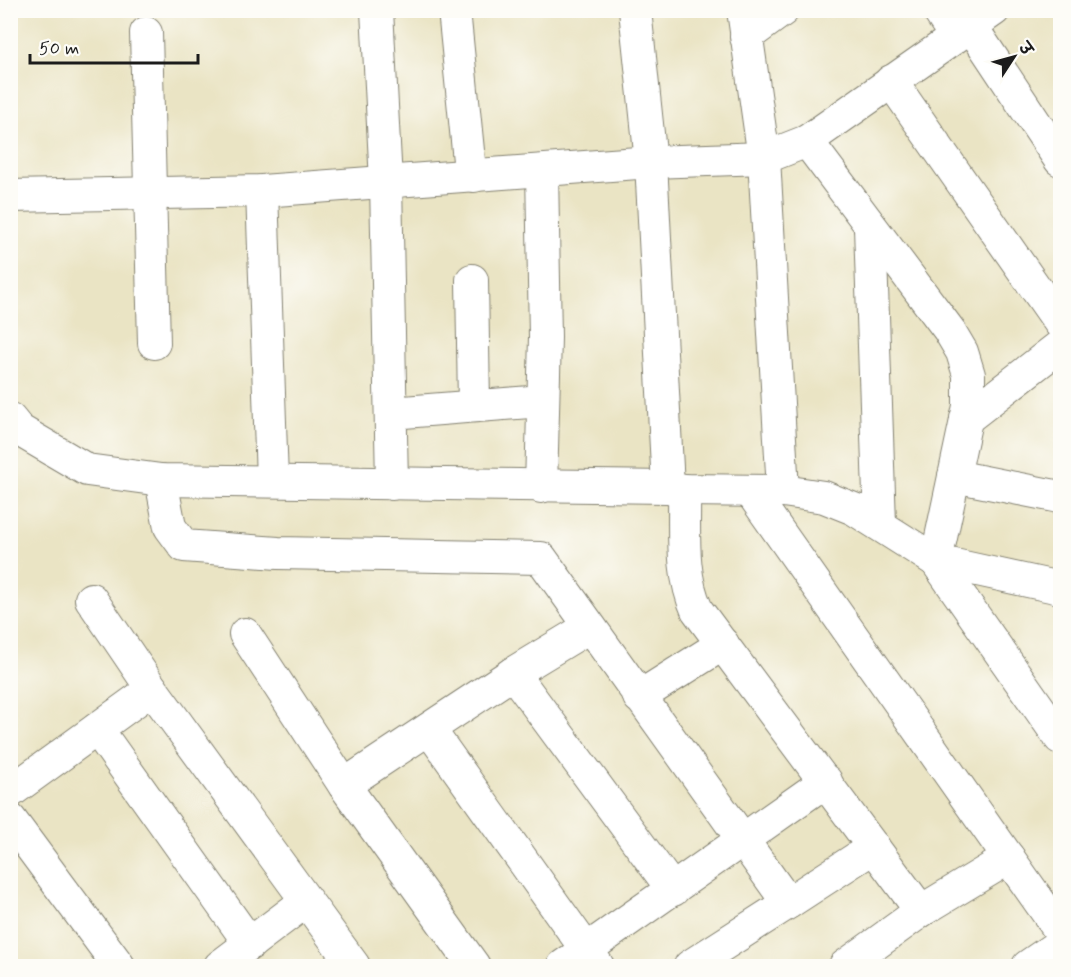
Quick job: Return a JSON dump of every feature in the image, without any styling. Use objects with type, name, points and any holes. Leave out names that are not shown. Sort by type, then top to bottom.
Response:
[{"type":"street","points":[[378,10],[386,182],[392,484]]},
{"type":"street","points":[[454,10],[470,171],[474,176]]},
{"type":"street","points":[[635,10],[651,162],[676,489],[688,591],[697,610],[921,911]]},
{"type":"street","points":[[783,10],[744,24],[764,158],[783,491]]},
{"type":"street","points":[[938,10],[973,24],[1060,160]]},
{"type":"street","points":[[10,196],[262,191],[651,162],[764,158],[807,141],[973,24]]},
{"type":"street","points":[[146,33],[154,343]]},
{"type":"street","points":[[891,81],[1060,323]]},
{"type":"street","points":[[807,141],[949,330],[962,352],[969,375],[966,419],[936,561],[1060,738]]},
{"type":"street","points":[[541,487],[545,337],[542,171]]},
{"type":"street","points":[[262,191],[272,480]]},
{"type":"street","points":[[870,227],[880,524]]},
{"type":"street","points":[[472,280],[474,406]]},
{"type":"street","points":[[966,419],[1060,346]]},
{"type":"street","points":[[391,413],[543,401]]},
{"type":"street","points":[[10,419],[19,430],[87,470],[161,480],[272,480],[783,491],[824,497],[854,509],[936,561],[1060,588]]},
{"type":"street","points":[[954,476],[1060,497]]},
{"type":"street","points":[[161,480],[170,527],[184,546],[278,553],[541,558],[788,903]]},
{"type":"street","points":[[751,492],[1060,932]]},
{"type":"street","points":[[91,599],[152,689],[305,902],[354,966]]},
{"type":"street","points":[[344,785],[513,673],[589,627]]},
{"type":"street","points":[[245,634],[344,785],[474,966]]},
{"type":"street","points":[[639,697],[723,644]]},
{"type":"street","points":[[513,673],[673,890]]},
{"type":"street","points":[[15,780],[97,729],[152,689]]},
{"type":"street","points":[[97,729],[232,959],[305,902]]},
{"type":"street","points":[[429,729],[583,961],[673,890],[826,781]]},
{"type":"street","points":[[10,819],[119,966]]},
{"type":"street","points":[[690,966],[874,846]]},
{"type":"street","points":[[845,966],[921,911],[1009,858]]},
{"type":"street","points":[[1028,966],[1060,944]]}]
